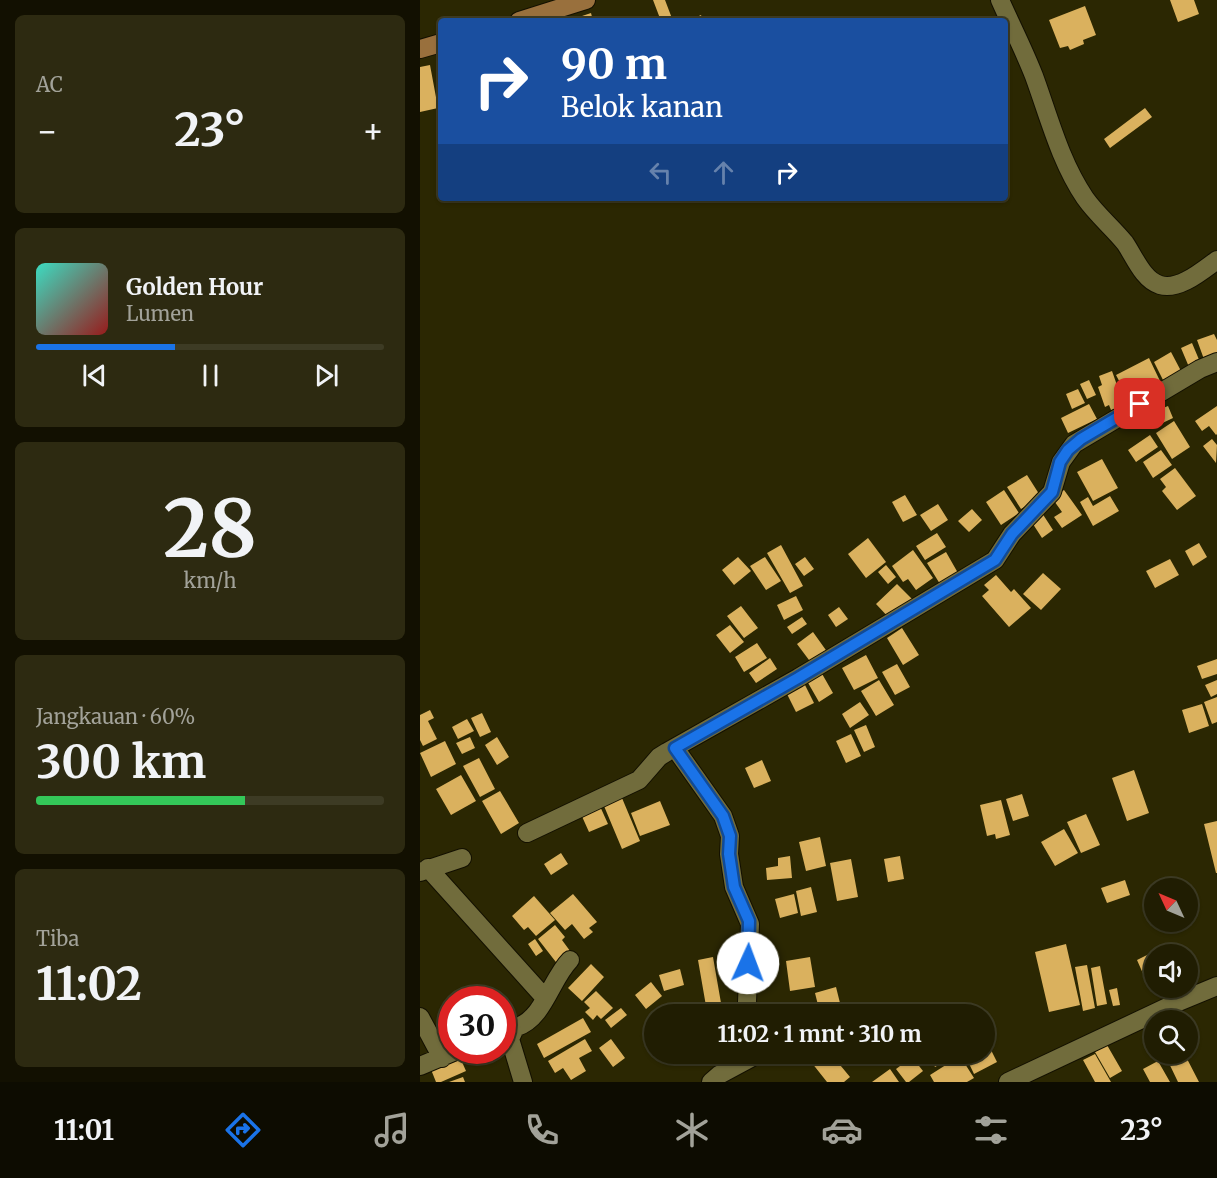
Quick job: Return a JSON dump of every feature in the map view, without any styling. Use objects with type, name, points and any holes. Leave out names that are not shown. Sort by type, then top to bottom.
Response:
[{"type":"main road","points":[[529,18],[586,0]]},
{"type":"main road","points":[[420,49],[438,44]]},
{"type":"street","points":[[1000,0],[1033,74],[1055,140],[1084,197],[1102,221],[1123,241],[1147,276],[1160,285],[1175,284],[1196,275],[1216,262]]},
{"type":"street","points":[[527,833],[639,780],[659,757],[798,678],[995,560],[1012,534],[1052,492],[1060,462],[1074,444],[1200,369],[1217,362]]},
{"type":"street","points":[[675,748],[723,816],[730,836],[729,854],[734,887],[750,924],[747,1004]]},
{"type":"street","points":[[462,858],[424,870],[545,998]]},
{"type":"street","points":[[516,1026],[526,1022],[537,1011],[563,967],[570,960]]},
{"type":"street","points":[[1008,1082],[1217,986]]},
{"type":"street","points":[[420,1017],[438,1039]]},
{"type":"street","points":[[420,1066],[438,1059]]},
{"type":"street","points":[[516,1059],[523,1082]]},
{"type":"street","points":[[711,1082],[740,1064]]},
{"type":"building","points":[[653,0],[665,0],[672,18],[660,18]]},
{"type":"building","points":[[1170,0],[1194,0],[1199,14],[1178,22]]},
{"type":"building","points":[[1085,6],[1096,35],[1083,40],[1084,44],[1070,50],[1068,46],[1060,48],[1049,20]]},
{"type":"building","points":[[591,13],[592,18],[576,18]]},
{"type":"building","points":[[430,65],[438,108],[420,112],[420,67]]},
{"type":"building","points":[[1145,108],[1152,117],[1110,148],[1104,139]]},
{"type":"building","points":[[1214,334],[1217,340],[1217,358],[1205,362],[1197,340]]},
{"type":"building","points":[[1192,343],[1200,362],[1189,367],[1181,348]]},
{"type":"building","points":[[1171,352],[1181,371],[1163,380],[1154,362]]},
{"type":"building","points":[[1149,358],[1160,381],[1128,398],[1116,375]]},
{"type":"building","points":[[1112,371],[1124,405],[1111,410],[1109,405],[1105,407],[1098,387],[1102,385],[1099,376]]},
{"type":"building","points":[[1089,380],[1096,395],[1087,399],[1080,384]]},
{"type":"building","points":[[1078,389],[1085,403],[1072,409],[1066,394]]},
{"type":"building","points":[[1089,404],[1097,419],[1068,433],[1061,418]]},
{"type":"building","points":[[1168,406],[1173,418],[1152,428],[1146,415]]},
{"type":"building","points":[[1217,406],[1217,434],[1209,426],[1202,431],[1195,421]]},
{"type":"building","points":[[1174,421],[1190,447],[1172,459],[1156,433]]},
{"type":"building","points":[[1150,435],[1158,447],[1136,462],[1128,450]]},
{"type":"building","points":[[1212,439],[1217,445],[1216,463],[1203,446]]},
{"type":"building","points":[[1161,450],[1172,465],[1153,478],[1143,462]]},
{"type":"building","points":[[1102,459],[1118,488],[1093,501],[1077,472]]},
{"type":"building","points":[[1175,468],[1196,496],[1177,510],[1162,491],[1166,487],[1160,479]]},
{"type":"building","points":[[1027,475],[1041,497],[1021,509],[1007,487]]},
{"type":"building","points":[[1004,490],[1019,513],[1001,525],[986,502]]},
{"type":"building","points":[[1064,490],[1082,515],[1062,528],[1054,517],[1062,512],[1052,498]]},
{"type":"building","points":[[905,495],[917,515],[903,522],[892,502]]},
{"type":"building","points":[[1110,496],[1119,511],[1093,526],[1080,502],[1088,497],[1093,506]]},
{"type":"building","points":[[938,504],[948,520],[931,531],[920,515]]},
{"type":"building","points":[[972,509],[982,520],[969,532],[958,521]]},
{"type":"building","points":[[1042,513],[1053,530],[1042,538],[1031,521]]},
{"type":"building","points":[[937,533],[946,547],[925,560],[916,546]]},
{"type":"building","points":[[868,538],[886,562],[866,578],[848,554]]},
{"type":"building","points":[[1199,543],[1207,557],[1193,566],[1185,551]]},
{"type":"building","points":[[781,545],[803,586],[790,593],[767,553]]},
{"type":"building","points":[[913,550],[933,578],[916,590],[908,579],[903,582],[892,566]]},
{"type":"building","points":[[946,552],[958,573],[940,584],[927,563]]},
{"type":"building","points":[[738,557],[751,571],[734,585],[722,570]]},
{"type":"building","points":[[765,557],[781,581],[766,590],[750,566]]},
{"type":"building","points":[[805,557],[814,569],[804,576],[795,564]]},
{"type":"building","points":[[1170,559],[1179,575],[1155,588],[1146,571]]},
{"type":"building","points":[[886,565],[896,577],[888,584],[878,572]]},
{"type":"building","points":[[1043,573],[1061,589],[1041,610],[1023,594]]},
{"type":"building","points":[[996,575],[1011,592],[1014,589],[1031,608],[1009,627],[982,596],[989,590],[984,585]]},
{"type":"building","points":[[897,584],[913,600],[891,620],[876,604]]},
{"type":"building","points":[[796,596],[803,610],[784,620],[777,605]]},
{"type":"building","points":[[741,606],[758,628],[744,638],[727,616]]},
{"type":"building","points":[[839,607],[848,619],[836,627],[828,615]]},
{"type":"building","points":[[802,617],[807,624],[792,634],[787,627]]},
{"type":"building","points":[[730,625],[744,642],[730,653],[716,635]]},
{"type":"building","points":[[902,628],[919,655],[903,665],[887,638]]},
{"type":"building","points":[[813,632],[828,653],[812,664],[797,644]]},
{"type":"building","points":[[757,643],[767,658],[744,672],[735,657]]},
{"type":"building","points":[[866,655],[878,678],[854,690],[842,668]]},
{"type":"building","points":[[770,658],[777,669],[756,683],[749,673]]},
{"type":"building","points":[[1217,659],[1217,674],[1202,679],[1197,666]]},
{"type":"building","points":[[897,664],[910,687],[895,695],[882,672]]},
{"type":"building","points":[[821,672],[833,693],[819,702],[807,681]]},
{"type":"building","points":[[879,680],[894,705],[876,716],[861,691]]},
{"type":"building","points":[[1217,680],[1217,694],[1211,697],[1205,685]]},
{"type":"building","points":[[803,681],[814,703],[796,712],[785,690]]},
{"type":"building","points":[[1217,697],[1217,722],[1212,724],[1204,702]]},
{"type":"building","points":[[860,702],[869,715],[850,728],[842,714]]},
{"type":"building","points":[[1202,704],[1209,726],[1189,733],[1182,710]]},
{"type":"building","points":[[430,710],[434,718],[428,721],[437,739],[423,746],[420,740],[420,715]]},
{"type":"building","points":[[482,713],[491,732],[480,737],[471,718]]},
{"type":"building","points":[[467,719],[474,731],[458,739],[452,727]]},
{"type":"building","points":[[866,725],[875,747],[864,752],[854,730]]},
{"type":"building","points":[[851,734],[861,756],[846,763],[836,741]]},
{"type":"building","points":[[470,737],[475,748],[462,754],[456,743]]},
{"type":"building","points":[[497,737],[509,757],[497,765],[485,745]]},
{"type":"building","points":[[445,741],[456,764],[431,777],[420,753]]},
{"type":"building","points":[[479,758],[495,789],[480,797],[463,766]]},
{"type":"building","points":[[762,760],[771,781],[754,788],[745,768]]},
{"type":"building","points":[[1134,770],[1149,813],[1127,821],[1112,778]]},
{"type":"building","points":[[461,775],[476,801],[451,815],[436,789]]},
{"type":"building","points":[[500,791],[519,823],[501,834],[482,801]]},
{"type":"building","points":[[1022,794],[1029,816],[1013,821],[1006,799]]},
{"type":"building","points":[[622,798],[640,841],[622,849],[604,806]]},
{"type":"building","points":[[1001,800],[1010,835],[996,839],[995,834],[987,836],[980,805]]},
{"type":"building","points":[[660,801],[670,825],[640,836],[631,813]]},
{"type":"building","points":[[599,804],[608,824],[589,832],[580,812]]},
{"type":"building","points":[[1086,814],[1100,845],[1081,853],[1067,822]]},
{"type":"building","points":[[1217,821],[1217,873],[1216,873],[1204,824]]},
{"type":"building","points":[[1064,829],[1078,853],[1055,866],[1041,842]]},
{"type":"building","points":[[820,837],[826,866],[806,871],[799,842]]},
{"type":"building","points":[[561,853],[568,864],[551,875],[544,864]]},
{"type":"building","points":[[790,856],[792,878],[767,880],[766,868],[778,866],[778,858]]},
{"type":"building","points":[[900,856],[904,879],[888,882],[884,859]]},
{"type":"building","points":[[851,859],[858,897],[837,901],[830,863]]},
{"type":"building","points":[[1125,880],[1130,895],[1107,903],[1101,888]]},
{"type":"building","points":[[811,887],[817,912],[801,916],[796,891]]},
{"type":"building","points":[[573,894],[597,922],[589,928],[593,932],[584,939],[572,924],[565,930],[550,913]]},
{"type":"building","points":[[794,894],[798,913],[780,918],[775,899]]},
{"type":"building","points":[[534,896],[555,920],[536,936],[528,927],[524,930],[512,916]]},
{"type":"building","points":[[555,925],[565,937],[562,940],[573,955],[559,966],[538,939]]},
{"type":"building","points":[[535,939],[543,951],[536,956],[528,944]]},
{"type":"building","points":[[1066,944],[1080,1005],[1049,1012],[1035,952]]},
{"type":"building","points":[[1144,956],[1144,976],[1137,960]]},
{"type":"building","points":[[713,957],[721,1003],[706,1004],[698,960]]},
{"type":"building","points":[[810,957],[815,987],[790,991],[786,961]]},
{"type":"building","points":[[591,964],[604,977],[582,1001],[568,988]]},
{"type":"building","points":[[1087,965],[1095,1008],[1083,1011],[1075,967]]},
{"type":"building","points":[[1100,966],[1107,1004],[1097,1006],[1091,968]]},
{"type":"building","points":[[680,969],[684,985],[664,991],[659,975]]},
{"type":"building","points":[[651,982],[662,996],[652,1004],[644,1004],[644,1006],[635,995]]},
{"type":"building","points":[[836,987],[840,1003],[818,1004],[815,993]]},
{"type":"building","points":[[1117,988],[1120,1005],[1113,1006],[1109,990]]},
{"type":"building","points":[[596,991],[613,1008],[601,1019],[597,1015],[593,1020],[585,1012],[590,1008],[584,1002]]},
{"type":"building","points":[[621,1008],[627,1015],[611,1028],[605,1020]]},
{"type":"building","points":[[583,1018],[591,1032],[544,1058],[537,1044]]},
{"type":"building","points":[[585,1039],[592,1051],[579,1058],[586,1071],[571,1080],[563,1068],[555,1073],[548,1061]]},
{"type":"building","points":[[611,1039],[625,1058],[613,1067],[599,1048]]},
{"type":"building","points":[[1107,1045],[1122,1071],[1110,1078],[1095,1052]]},
{"type":"building","points":[[1095,1054],[1111,1082],[1095,1082],[1083,1060]]},
{"type":"building","points":[[438,1064],[463,1064],[466,1071],[436,1082],[430,1067]]},
{"type":"building","points":[[813,1064],[839,1064],[850,1077],[844,1082],[827,1082]]},
{"type":"building","points":[[903,1064],[918,1064],[923,1071],[906,1082],[896,1069]]},
{"type":"building","points":[[947,1064],[965,1064],[974,1078],[967,1082],[934,1082],[930,1075]]},
{"type":"building","points":[[969,1064],[993,1064],[974,1074]]},
{"type":"building","points":[[1152,1064],[1160,1064],[1170,1082],[1150,1082],[1143,1069]]},
{"type":"building","points":[[1169,1064],[1190,1064],[1199,1082],[1178,1082]]},
{"type":"building","points":[[890,1069],[899,1082],[872,1082]]},
{"type":"building","points":[[463,1077],[465,1082],[449,1082]]},
{"type":"route","points":[[748,963],[749,921],[734,887],[728,851],[730,836],[723,816],[675,748],[798,678],[995,560],[1012,534],[1050,496],[1054,489],[1060,462],[1068,450],[1081,439],[1140,404]]}]
